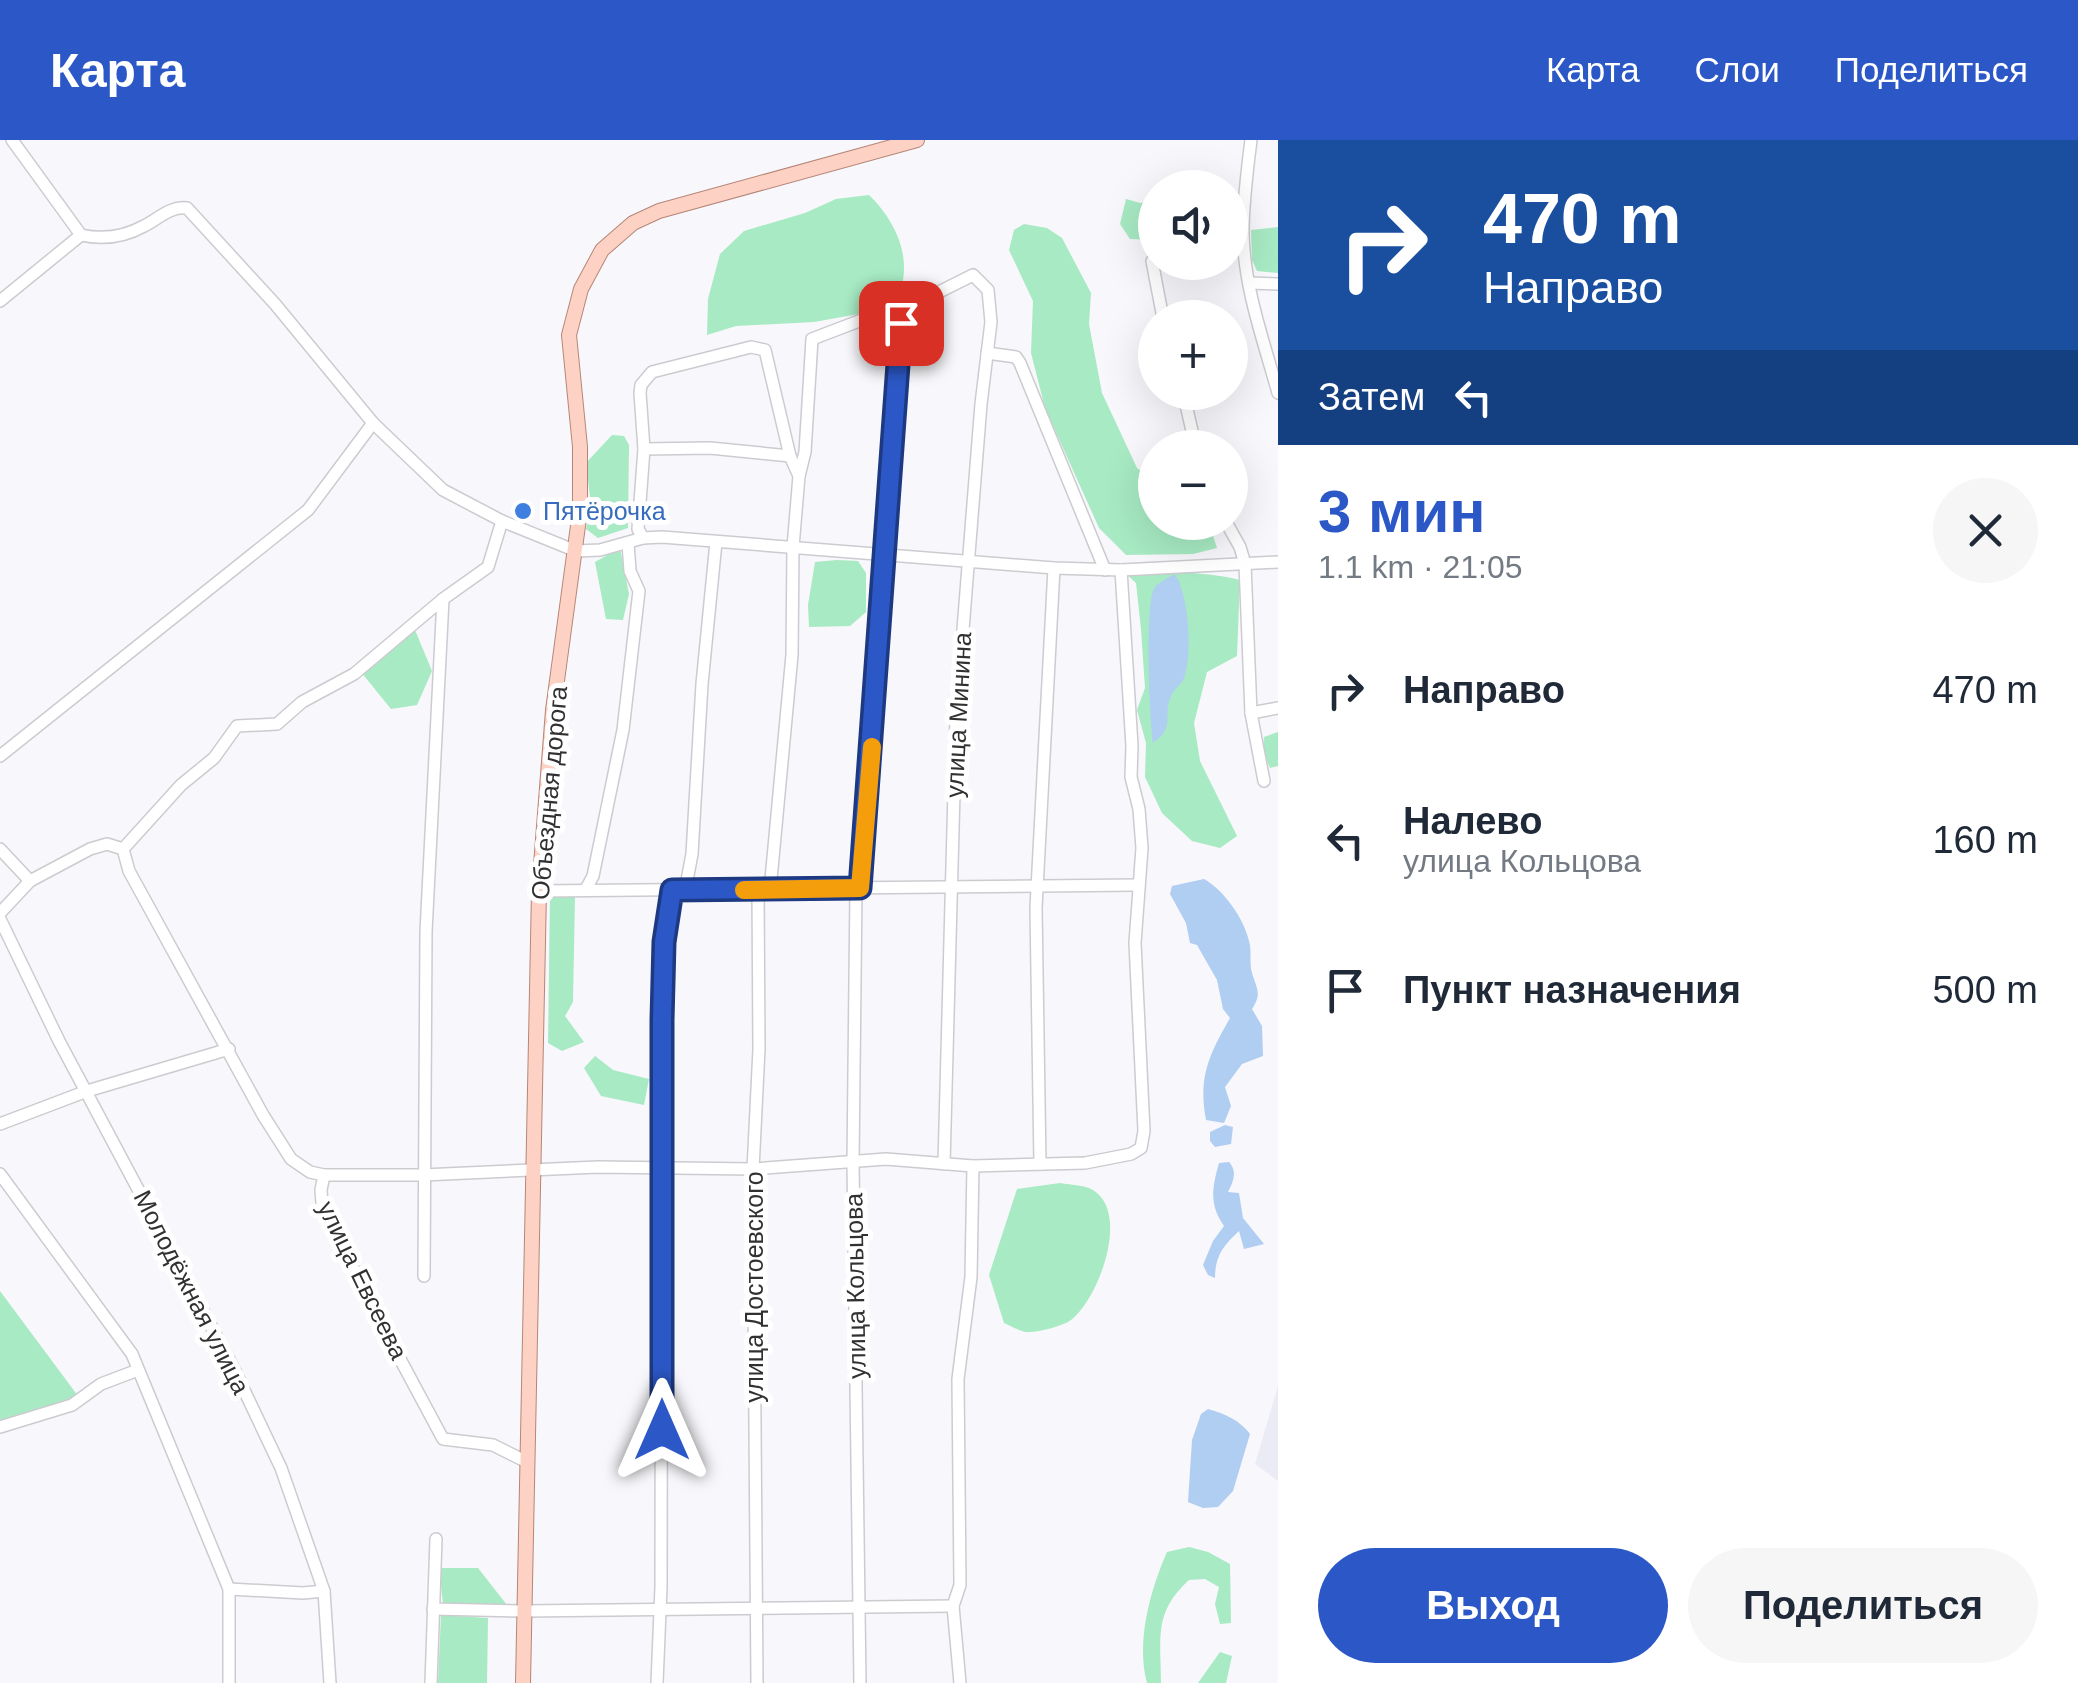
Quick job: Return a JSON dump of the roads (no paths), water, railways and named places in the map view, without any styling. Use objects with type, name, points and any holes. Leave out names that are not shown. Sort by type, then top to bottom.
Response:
[{"type":"main road","name":"Объездная дорога","points":[[522,1683],[539,892],[554,710],[576,550],[581,472],[568,335],[577,299],[602,250],[632,223],[659,212],[917,140]]},
{"type":"street","points":[[12,140],[82,236],[131,233],[166,212],[187,208],[373,423],[442,490],[502,521],[576,550],[600,550],[643,538],[689,538],[1054,568],[1121,570],[1278,562]]},
{"type":"street","points":[[1251,140],[1244,235],[1250,283],[1278,394]]},
{"type":"street","points":[[0,302],[82,236]]},
{"type":"street","name":"улица Минина","points":[[902,311],[973,275],[988,290],[991,301],[956,717],[944,1164]]},
{"type":"street","points":[[1250,283],[1278,284]]},
{"type":"street","name":"улица Достоевского","points":[[756,1683],[753,1169],[764,890],[792,655],[794,547],[812,339],[867,318],[902,311]]},
{"type":"street","name":"улица Кольцова","points":[[860,1683],[853,1162],[858,889],[902,311]]},
{"type":"street","points":[[643,538],[638,528],[644,449],[641,385],[652,372],[751,347],[765,350],[790,456],[799,476]]},
{"type":"street","points":[[986,354],[1016,356],[1020,363],[1105,570]]},
{"type":"street","points":[[0,756],[308,510],[373,423]]},
{"type":"street","points":[[644,449],[710,448],[790,456]]},
{"type":"street","points":[[0,916],[30,881],[99,845],[123,849],[181,784],[214,758],[237,726],[277,724],[302,702],[354,674],[443,598],[488,567],[502,521]]},
{"type":"street","points":[[1236,540],[1245,564],[1251,713],[1264,781]]},
{"type":"street","points":[[657,1683],[664,942],[692,854],[704,646],[716,542]]},
{"type":"street","points":[[586,890],[594,876],[623,730],[639,591],[630,571],[628,543]]},
{"type":"street","points":[[1040,1164],[1036,908],[1054,568]]},
{"type":"street","points":[[324,1174],[753,1169],[886,1159],[973,1166],[1040,1164],[1112,1159],[1140,1148],[1144,1131],[1136,992],[1137,885],[1142,848],[1131,777],[1121,570]]},
{"type":"street","points":[[424,1276],[426,932],[443,598]]},
{"type":"street","points":[[1251,713],[1278,708]]},
{"type":"street","points":[[0,849],[30,881]]},
{"type":"street","name":"улица Евсеева","points":[[123,849],[129,872],[291,1158],[310,1172],[324,1174],[320,1190],[330,1220],[444,1440],[494,1445],[527,1462]]},
{"type":"street","points":[[539,892],[1137,885]]},
{"type":"street","name":"Молодёжная улица","points":[[0,916],[58,1041],[235,1372],[281,1468],[324,1591],[330,1683]]},
{"type":"street","points":[[0,1124],[87,1092],[229,1049]]},
{"type":"street","points":[[960,1683],[952,1606],[960,1585],[958,1379],[970,1277],[973,1166]]},
{"type":"street","points":[[0,1174],[122,1339],[138,1370],[229,1589],[229,1683]]},
{"type":"street","points":[[0,1427],[72,1405],[101,1384],[138,1370]]},
{"type":"street","points":[[430,1683],[436,1539]]},
{"type":"street","points":[[229,1589],[324,1591]]},
{"type":"street","points":[[433,1609],[952,1606]]},
{"type":"water","points":[[1174,574],[1186,608],[1187,665],[1184,678],[1169,701],[1165,731],[1153,743],[1149,662],[1152,597],[1155,587]]},
{"type":"water","points":[[1204,879],[1226,898],[1246,932],[1258,991],[1252,1009],[1262,1026],[1263,1056],[1242,1064],[1225,1087],[1231,1106],[1224,1123],[1206,1120],[1203,1091],[1211,1055],[1230,1018],[1223,1009],[1217,980],[1197,945],[1190,943],[1186,923],[1170,894],[1172,886]]},
{"type":"water","points":[[1225,1125],[1233,1127],[1231,1144],[1215,1147],[1210,1132]]},
{"type":"water","points":[[1229,1162],[1234,1173],[1228,1192],[1239,1193],[1243,1218],[1264,1244],[1244,1249],[1239,1231],[1221,1252],[1215,1278],[1208,1275],[1203,1265],[1224,1226],[1216,1211],[1214,1188],[1219,1163]]},
{"type":"water","points":[[1208,1409],[1232,1418],[1250,1434],[1233,1491],[1218,1507],[1203,1508],[1188,1502],[1192,1440],[1201,1414]]},
{"type":"place","name":"Пятёрочка","points":[[523,511]]}]
